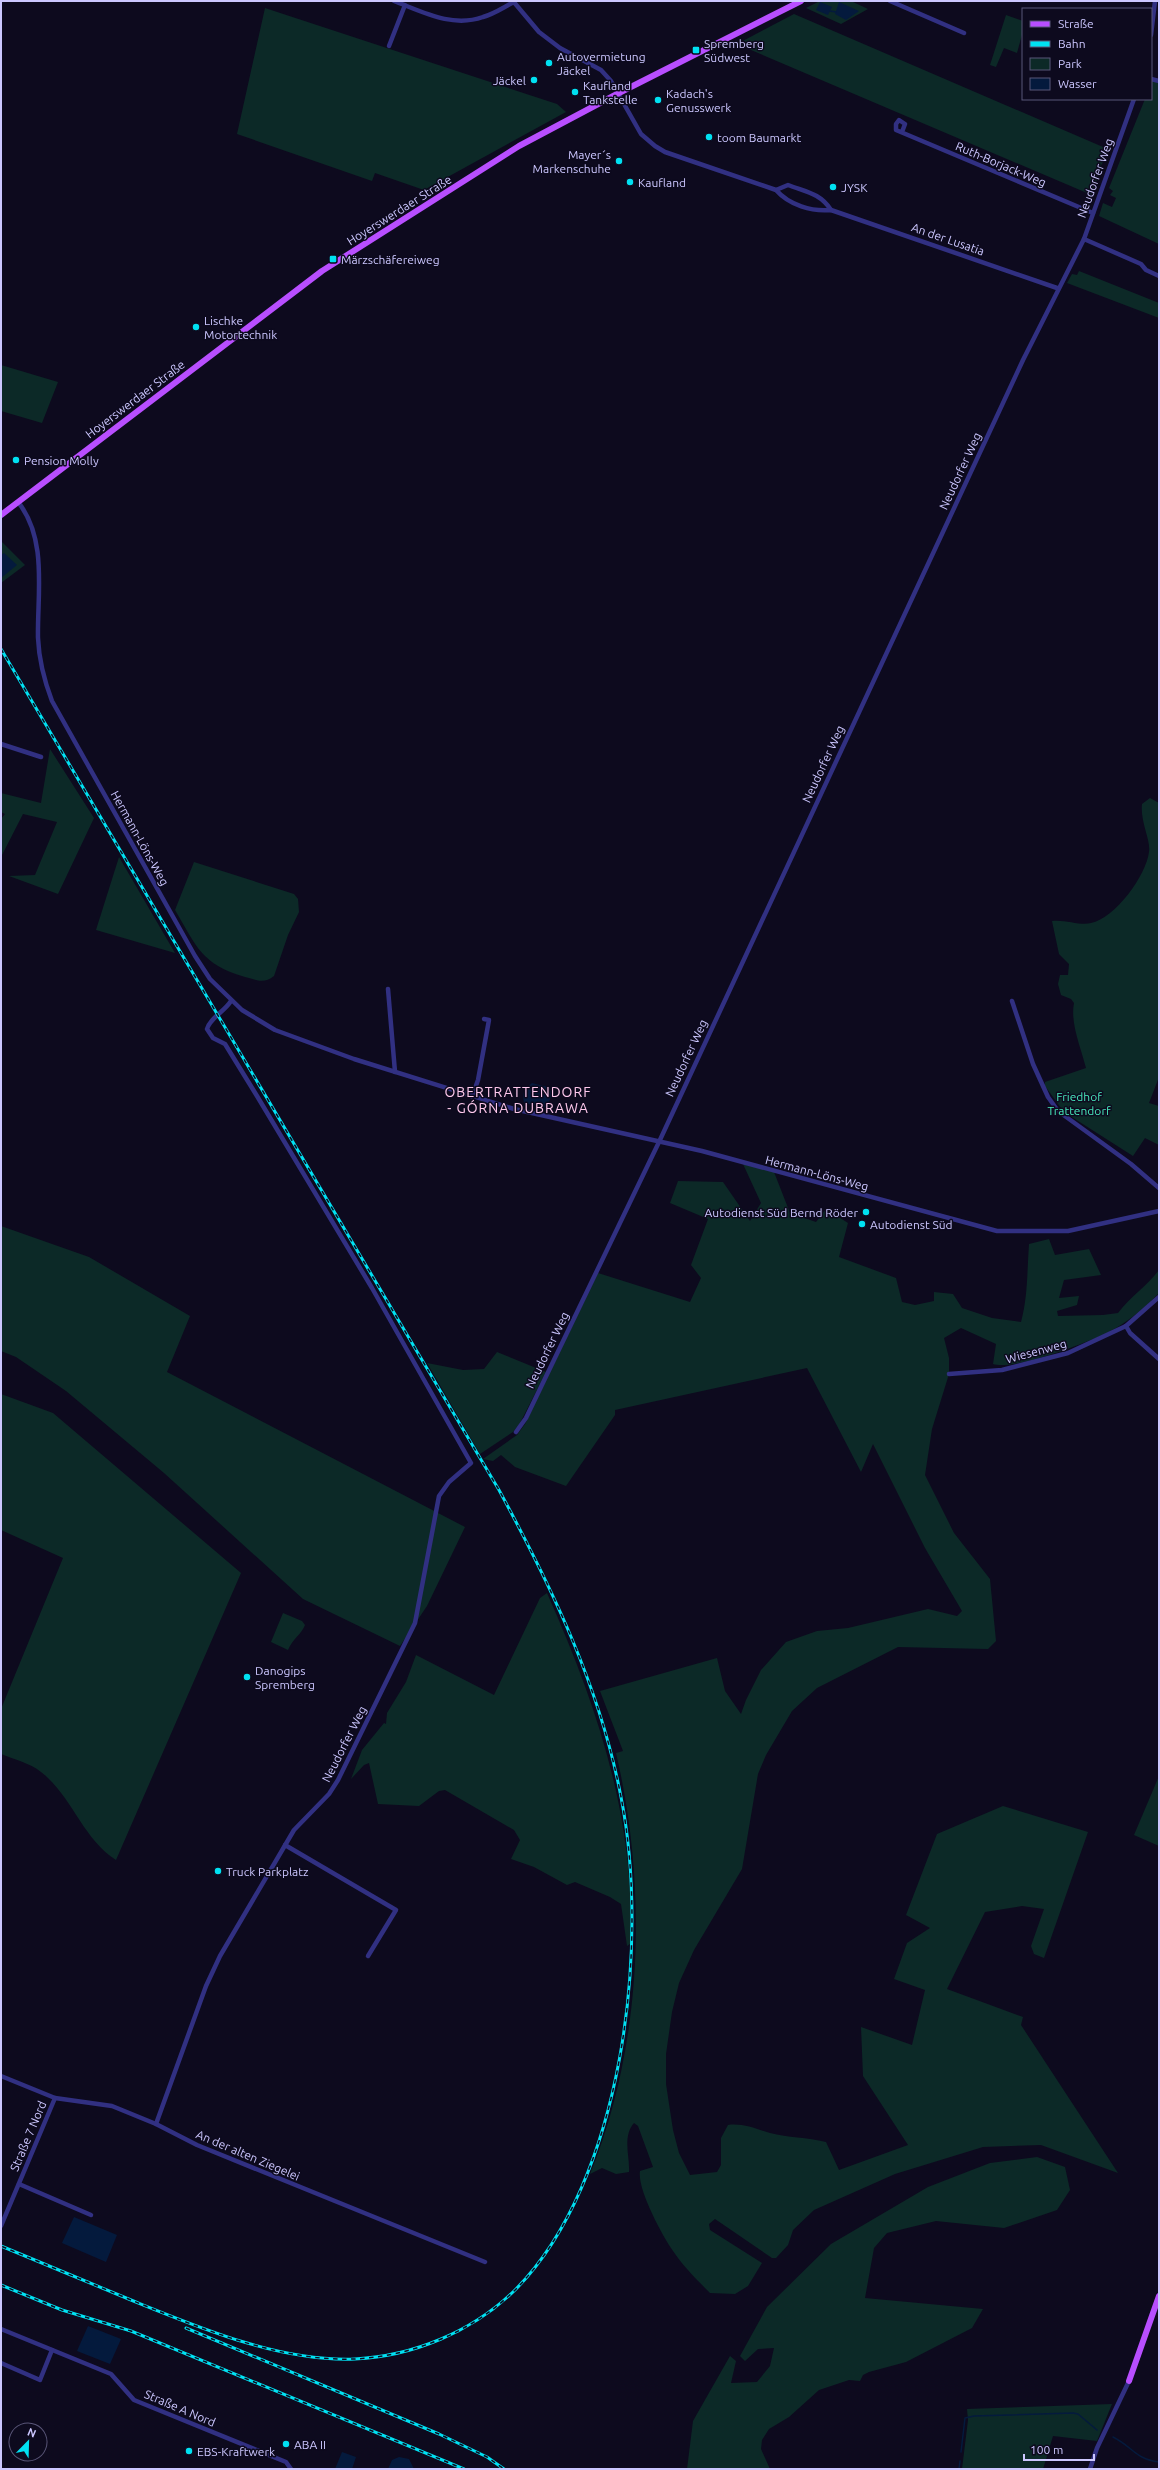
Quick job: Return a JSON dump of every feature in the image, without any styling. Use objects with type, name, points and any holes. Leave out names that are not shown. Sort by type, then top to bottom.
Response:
[{"type":"main road","name":"Hoyerswerdaer Straße","points":[[1,515],[322,271],[519,146],[617,94],[801,1]]},
{"type":"main road","points":[[1129,2381],[1159,2296]]},
{"type":"street","points":[[394,1],[445,20],[458,21],[484,17],[513,2]]},
{"type":"street","points":[[890,1],[964,33]]},
{"type":"street","points":[[1152,30],[1157,8],[1155,1]]},
{"type":"street","name":"An der Lusatia","points":[[513,2],[539,32],[560,48],[602,70],[611,81],[641,134],[664,152],[776,190],[785,200],[819,211],[831,210],[1057,288]]},
{"type":"street","points":[[389,46],[404,5]]},
{"type":"street","name":"Neudorfer Weg","points":[[516,1432],[529,1411],[659,1142],[1057,288],[1084,239],[1134,100]]},
{"type":"street","name":"Ruth-Borjack-Weg","points":[[902,132],[1093,213]]},
{"type":"street","name":"An der Lusatia","points":[[776,190],[788,185],[808,192],[823,198],[831,210]]},
{"type":"street","points":[[1084,239],[1141,264],[1146,270],[1159,276]]},
{"type":"street","name":"Hermann-Löns-Weg","points":[[18,502],[24,510],[37,550],[40,581],[39,654],[45,683],[52,701],[195,956],[210,979],[231,1001],[252,1018],[275,1030],[472,1097],[551,1118],[659,1142],[997,1231],[1068,1231],[1159,1211]]},
{"type":"street","points":[[1,744],[41,757]]},
{"type":"street","points":[[388,989],[395,1072]]},
{"type":"street","name":"Neudorfer Weg","points":[[156,2124],[206,1986],[220,1956],[301,1820],[329,1794],[338,1780],[405,1645],[417,1618],[439,1496],[449,1482],[471,1463],[372,1288],[257,1096],[225,1044],[213,1038],[207,1029],[211,1020],[225,1010],[231,1001]]},
{"type":"street","points":[[1012,1001],[1033,1064],[1048,1098],[1058,1111],[1131,1164],[1159,1188]]},
{"type":"street","points":[[472,1097],[478,1080],[489,1020],[484,1019]]},
{"type":"street","name":"Wiesenweg","points":[[949,1374],[1002,1370],[1068,1354],[1126,1326],[1159,1297]]},
{"type":"street","points":[[1126,1326],[1130,1333],[1159,1359]]},
{"type":"street","points":[[285,1845],[396,1910],[368,1956]]},
{"type":"street","name":"An der alten Ziegelei","points":[[1,2076],[55,2098],[112,2106],[156,2124],[197,2145],[485,2262]]},
{"type":"street","name":"Straße 7 Nord","points":[[2,2223],[55,2098]]},
{"type":"street","points":[[19,2184],[91,2215]]},
{"type":"street","name":"Straße A Nord","points":[[1,2329],[111,2374],[134,2400],[286,2462],[291,2469]]},
{"type":"street","points":[[1,2363],[40,2380],[52,2350]]},
{"type":"street","points":[[1090,2469],[1097,2448],[1129,2381]]},
{"type":"green space","points":[[820,1],[851,1],[868,9],[841,24],[806,8]]},
{"type":"green space","points":[[265,8],[557,104],[566,112],[424,190],[375,173],[372,181],[237,134]]},
{"type":"green space","points":[[794,14],[1110,150],[1099,169],[1094,196],[737,44]]},
{"type":"green space","points":[[1006,15],[1022,21],[1022,35],[1017,53],[1004,48],[996,67],[990,65]]},
{"type":"green space","points":[[1152,81],[1159,83],[1159,244],[1099,216],[1103,203],[1112,207],[1116,198],[1110,195],[1113,191],[1109,188],[1145,100],[1152,100]]},
{"type":"green space","points":[[1079,271],[1159,303],[1159,318],[1067,283],[1072,274],[1077,275]]},
{"type":"green space","points":[[1,365],[58,382],[42,423],[1,411]]},
{"type":"green space","points":[[1,541],[25,565],[1,583]]},
{"type":"green space","points":[[50,749],[94,818],[58,894],[9,876],[35,875],[57,822],[23,814],[1,857],[1,819],[5,814],[1,812],[1,793],[41,803]]},
{"type":"green space","name":"Friedhof Trattendorf","points":[[1150,798],[1159,803],[1159,1077],[1149,1103],[1159,1106],[1159,1145],[1145,1138],[1133,1156],[1064,1112],[1045,1086],[1045,1082],[1086,1068],[1073,1019],[1074,1003],[1071,999],[1061,995],[1058,984],[1060,975],[1068,975],[1069,964],[1059,954],[1052,921],[1082,924],[1091,923],[1110,913],[1128,895],[1136,884],[1147,862],[1149,847],[1144,824],[1142,804]]},
{"type":"green space","points":[[119,857],[175,953],[96,930]]},
{"type":"green space","points":[[194,862],[294,894],[298,899],[299,912],[288,935],[274,976],[264,981],[230,972],[209,960],[195,944],[175,910]]},
{"type":"green space","points":[[743,1164],[774,1172],[790,1213],[816,1222],[826,1209],[848,1223],[839,1257],[896,1278],[902,1302],[915,1305],[934,1301],[934,1292],[953,1294],[962,1308],[992,1318],[1021,1322],[1026,1293],[1029,1244],[1049,1239],[1055,1255],[1089,1249],[1101,1275],[1064,1280],[1059,1298],[1079,1296],[1077,1305],[1057,1311],[1058,1316],[1103,1315],[1118,1313],[1159,1270],[1159,1293],[1133,1316],[1106,1333],[1074,1347],[1019,1363],[1004,1365],[993,1364],[996,1344],[961,1328],[944,1338],[949,1358],[949,1374],[932,1429],[925,1475],[954,1533],[990,1579],[996,1641],[988,1649],[898,1647],[817,1688],[792,1711],[766,1755],[758,1774],[742,1869],[694,1950],[679,1983],[672,2012],[666,2054],[666,2084],[673,2130],[679,2153],[690,2175],[717,2172],[721,2165],[721,2138],[728,2125],[744,2126],[777,2135],[826,2142],[839,2170],[908,2145],[863,2076],[861,2027],[912,2045],[925,1990],[894,1979],[907,1943],[930,1928],[906,1915],[937,1834],[1003,1806],[1088,1832],[1044,1958],[1034,1954],[1031,1946],[1044,1909],[1022,1906],[985,1912],[947,1989],[1023,2017],[1021,2025],[1118,2173],[1041,2145],[983,2147],[895,2174],[814,2210],[793,2230],[788,2245],[776,2258],[772,2258],[715,2219],[709,2224],[710,2230],[762,2263],[748,2286],[735,2294],[710,2293],[681,2262],[663,2234],[651,2212],[642,2189],[640,2171],[653,2167],[638,2126],[634,2123],[628,2134],[627,2147],[629,2172],[616,2174],[602,2168],[590,2174],[608,2124],[621,2072],[630,2020],[635,1966],[636,1912],[633,1858],[626,1805],[616,1753],[623,1751],[600,1691],[717,1658],[725,1691],[741,1714],[746,1700],[761,1670],[786,1642],[817,1631],[848,1628],[928,1609],[957,1616],[962,1611],[925,1548],[873,1444],[861,1472],[807,1368],[615,1410],[615,1415],[566,1486],[515,1467],[501,1455],[493,1461],[483,1459],[517,1435],[525,1424],[598,1273],[690,1302],[701,1278],[691,1265],[708,1219],[670,1203],[678,1181],[723,1182],[750,1221],[761,1203]]},
{"type":"green space","points":[[1,1226],[89,1257],[190,1316],[167,1372],[465,1527],[427,1606],[400,1646],[303,1599],[164,1473],[66,1391],[16,1357],[1,1351]]},
{"type":"green space","points":[[497,1352],[546,1372],[519,1425],[513,1432],[480,1454],[427,1363],[463,1370],[484,1369]]},
{"type":"green space","points":[[1,1394],[53,1413],[241,1573],[116,1860],[104,1851],[94,1840],[52,1782],[32,1766],[1,1754],[1,1709],[63,1558],[1,1530]]},
{"type":"green space","points":[[547,1593],[577,1664],[602,1737],[612,1775],[626,1851],[630,1890],[630,1944],[627,1946],[621,1904],[610,1897],[575,1882],[567,1885],[534,1867],[511,1859],[520,1840],[514,1830],[445,1790],[439,1791],[419,1806],[378,1804],[369,1763],[364,1765],[351,1779],[362,1750],[384,1723],[386,1724],[387,1713],[406,1682],[416,1655],[494,1695],[540,1598]]},
{"type":"green space","points":[[283,1613],[302,1621],[305,1625],[288,1650],[271,1642]]},
{"type":"green space","points":[[1159,1776],[1159,1846],[1134,1835]]},
{"type":"green space","points":[[1037,2157],[1065,2167],[1070,2190],[1057,2210],[1004,2228],[936,2221],[887,2233],[874,2248],[865,2298],[983,2309],[972,2328],[906,2362],[869,2372],[863,2375],[860,2381],[849,2380],[819,2390],[789,2417],[769,2429],[762,2440],[761,2449],[770,2469],[687,2469],[693,2421],[730,2356],[736,2361],[731,2383],[757,2382],[770,2366],[774,2348],[758,2349],[745,2361],[740,2356],[767,2307],[831,2244],[928,2187],[990,2163]]},
{"type":"green space","points":[[1112,2404],[1097,2441],[1053,2436],[1043,2469],[962,2469],[968,2420],[967,2409]]},
{"type":"water","points":[[820,2],[832,7],[828,15],[816,10]]},
{"type":"water","points":[[839,2],[859,11],[846,20],[835,14]]},
{"type":"water","points":[[4,553],[17,565],[1,578],[1,555]]},
{"type":"water","points":[[532,1083],[548,1087],[552,1093],[547,1108],[524,1103],[524,1092]]},
{"type":"water","points":[[74,2217],[117,2235],[106,2262],[62,2243]]},
{"type":"water","points":[[88,2326],[121,2339],[110,2364],[77,2351]]},
{"type":"water","points":[[342,2452],[356,2457],[352,2469],[335,2469]]},
{"type":"water","points":[[399,2457],[409,2459],[414,2469],[388,2469],[392,2460]]},
{"type":"waterway","points":[[830,11],[836,12]]},
{"type":"waterway","points":[[961,2452],[965,2418],[974,2416],[1073,2413],[1078,2414],[1097,2430]]},
{"type":"waterway","points":[[1113,2437],[1144,2458],[1159,2462]]},
{"type":"waterway","points":[[959,2469],[960,2461]]},
{"type":"railway","points":[[1,649],[499,1490],[519,1527],[572,1639],[601,1716],[621,1797],[629,1856],[632,1920],[629,1989],[620,2058],[604,2125],[581,2188],[551,2244],[514,2291],[497,2306],[461,2330],[420,2347],[377,2357],[355,2359],[298,2355],[269,2349],[212,2332],[157,2311],[1,2246]]},
{"type":"railway","points":[[1,2285],[62,2310],[131,2331],[464,2469]]},
{"type":"railway","points":[[186,2328],[439,2434],[487,2457],[504,2469]]},
{"type":"place","name":"Spremberg Südwest","points":[[696,50]]},
{"type":"place","name":"Autovermietung Jäckel","points":[[549,63]]},
{"type":"place","name":"Jäckel","points":[[534,80]]},
{"type":"place","name":"Kaufland Tankstelle","points":[[575,92]]},
{"type":"place","name":"Kadach's Genusswerk","points":[[658,100]]},
{"type":"place","name":"toom Baumarkt","points":[[709,137]]},
{"type":"place","name":"Mayer´s Markenschuhe","points":[[619,161]]},
{"type":"place","name":"Kaufland","points":[[630,182]]},
{"type":"place","name":"JYSK","points":[[833,187]]},
{"type":"place","name":"Märzschäfereiweg","points":[[333,259]]},
{"type":"place","name":"Lischke Motortechnik","points":[[196,327]]},
{"type":"place","name":"Pension Molly","points":[[16,460]]},
{"type":"place","name":"Autodienst Süd Bernd Röder","points":[[866,1212]]},
{"type":"place","name":"Autodienst Süd","points":[[862,1224]]},
{"type":"place","name":"Danogips Spremberg","points":[[247,1677]]},
{"type":"place","name":"Truck Parkplatz","points":[[218,1871]]},
{"type":"place","name":"ABA II","points":[[286,2444]]},
{"type":"place","name":"EBS-Kraftwerk","points":[[189,2451]]},
{"type":"district","name":"OBERTRATTENDORF - GÓRNA DUBRAWA","points":[[518,1100]]}]
